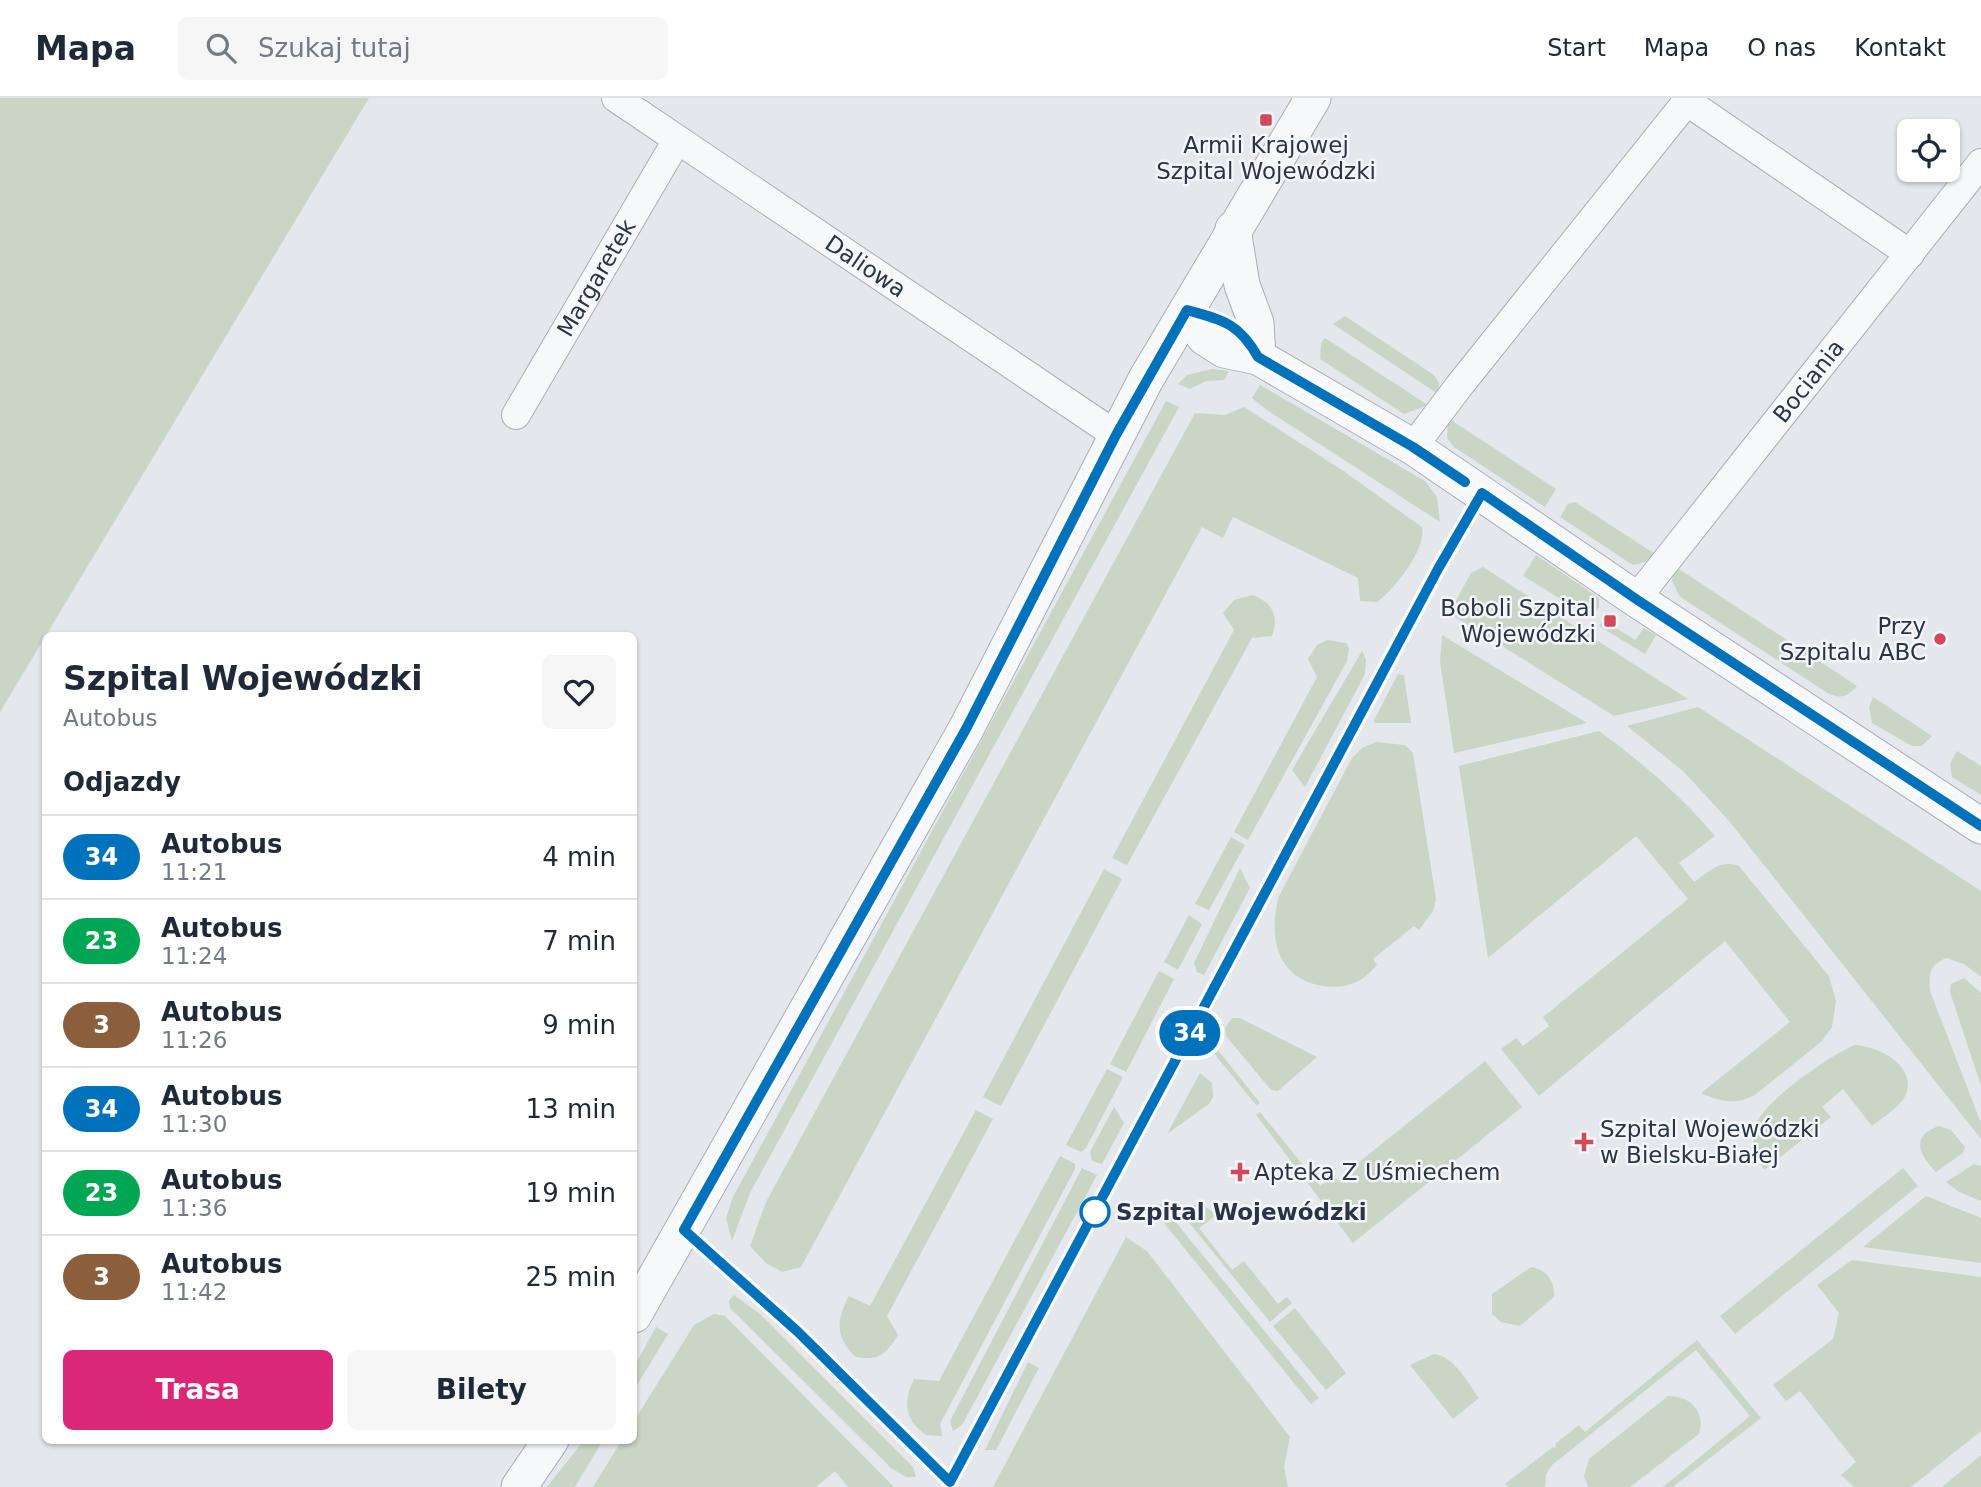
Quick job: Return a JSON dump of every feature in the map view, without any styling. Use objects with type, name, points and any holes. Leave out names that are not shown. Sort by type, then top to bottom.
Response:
[{"type":"street","name":"Daliowa","points":[[616,98],[1116,435]]},
{"type":"street","points":[[637,1310],[966,729],[1116,435],[1233,229],[1313,98]]},
{"type":"street","points":[[1413,447],[1684,105],[1692,105],[1910,254]]},
{"type":"street","name":"Margaretek","points":[[516,415],[677,140]]},
{"type":"street","name":"Bociania","points":[[1636,599],[1981,163]]},
{"type":"street","points":[[1233,229],[1242,285],[1256,323],[1258,357]]},
{"type":"street","points":[[1187,310],[1223,320],[1245,334],[1258,357],[1413,447],[1636,599],[1981,826]]},
{"type":"street","points":[[519,1487],[548,1444]]},
{"type":"green space","points":[[0,98],[369,98],[48,632],[42,632],[42,642],[0,712]]},
{"type":"green space","points":[[1345,316],[1434,375],[1439,383],[1438,394],[1333,324]]},
{"type":"green space","points":[[1325,338],[1428,405],[1404,414],[1320,359],[1321,343]]},
{"type":"green space","points":[[1212,369],[1229,371],[1224,380],[1206,381],[1190,389],[1178,384],[1187,375]]},
{"type":"green space","points":[[1260,385],[1425,481],[1437,497],[1440,522],[1267,410],[1252,398]]},
{"type":"green space","points":[[1166,401],[1179,407],[750,1193],[732,1241],[726,1218],[733,1197]]},
{"type":"green space","points":[[1244,407],[1342,470],[1422,527],[1422,536],[1414,557],[1400,579],[1377,602],[1360,601],[1358,578],[1233,517],[1223,538],[1202,527],[801,1267],[782,1272],[766,1263],[750,1246],[766,1202],[1195,413],[1225,415]]},
{"type":"green space","points":[[1448,418],[1556,489],[1545,507],[1454,447],[1447,438]]},
{"type":"green space","points":[[1575,502],[1655,554],[1645,562],[1633,565],[1560,517],[1568,504]]},
{"type":"green space","points":[[1536,555],[1599,598],[1599,607],[1591,618],[1523,576]]},
{"type":"green space","points":[[1483,567],[1688,699],[1614,716],[1449,613],[1471,573]]},
{"type":"green space","points":[[1676,567],[1857,686],[1844,696],[1829,694],[1679,596],[1672,580]]},
{"type":"green space","points":[[1252,595],[1265,602],[1272,611],[1275,622],[1272,636],[1252,638],[1127,865],[1112,858],[1234,630],[1223,613],[1234,600]]},
{"type":"green space","points":[[1603,620],[1635,640],[1644,628],[1656,635],[1645,654],[1599,626]]},
{"type":"green space","points":[[1442,635],[1587,723],[1454,753],[1440,662]]},
{"type":"green space","points":[[1327,640],[1346,643],[1349,648],[1347,661],[1248,840],[1234,832],[1317,677],[1308,659],[1317,645]]},
{"type":"green space","points":[[1362,651],[1366,659],[1365,674],[1305,787],[1292,770]]},
{"type":"green space","points":[[1398,674],[1404,675],[1411,723],[1375,723],[1374,720]]},
{"type":"green space","points":[[1873,697],[1932,736],[1922,746],[1912,746],[1872,723],[1869,707]]},
{"type":"green space","points":[[1698,707],[1981,891],[1981,977],[1964,964],[1946,958],[1931,971],[1930,991],[1981,1123],[1981,1139],[1729,821],[1684,772],[1627,726]]},
{"type":"green space","points":[[1599,731],[1660,780],[1715,836],[1679,863],[1694,882],[1720,865],[1739,866],[1829,976],[1836,1001],[1832,1027],[1822,1041],[1748,1098],[1728,1101],[1701,1093],[1790,1022],[1725,941],[1539,1096],[1501,1049],[1516,1038],[1523,1046],[1549,1026],[1543,1017],[1688,899],[1636,836],[1488,958],[1459,766]]},
{"type":"green space","points":[[1376,742],[1405,745],[1413,753],[1436,899],[1433,911],[1419,930],[1414,926],[1373,959],[1377,965],[1359,981],[1335,987],[1314,984],[1290,971],[1278,949],[1275,923],[1279,896],[1352,758],[1362,748]]},
{"type":"green space","points":[[1957,751],[1981,766],[1981,795],[1952,777],[1950,763]]},
{"type":"green space","points":[[1231,837],[1245,845],[1209,910],[1195,904]]},
{"type":"green space","points":[[1240,868],[1250,888],[1204,975],[1197,972],[1194,963]]},
{"type":"green space","points":[[1104,869],[1122,879],[1001,1106],[983,1097]]},
{"type":"green space","points":[[1189,915],[1202,924],[1178,970],[1164,962]]},
{"type":"green space","points":[[1159,971],[1174,979],[1126,1072],[1110,1064]]},
{"type":"green space","points":[[1964,978],[1981,993],[1981,1086],[1950,992],[1951,984]]},
{"type":"green space","points":[[1232,1018],[1240,1018],[1317,1057],[1278,1091],[1271,1090],[1226,1036],[1225,1028]]},
{"type":"green space","points":[[1855,1045],[1885,1054],[1901,1067],[1908,1085],[1905,1096],[1895,1108],[1872,1126],[1843,1089],[1822,1107],[1831,1117],[1764,1170],[1753,1139],[1754,1128],[1760,1117],[1798,1080]]},
{"type":"green space","points":[[1217,1049],[1260,1103],[1256,1105],[1217,1057],[1213,1050]]},
{"type":"green space","points":[[1485,1061],[1522,1107],[1353,1243],[1256,1115],[1260,1112],[1320,1186],[1334,1176],[1339,1182],[1345,1178],[1343,1175]]},
{"type":"green space","points":[[1107,1069],[1123,1077],[1086,1148],[1081,1152],[1066,1145]]},
{"type":"green space","points":[[1200,1073],[1212,1083],[1213,1097],[1209,1104],[1167,1134]]},
{"type":"green space","points":[[1114,1107],[1124,1123],[1102,1164],[1092,1161],[1090,1152]]},
{"type":"green space","points":[[976,1110],[993,1119],[887,1316],[898,1335],[881,1355],[870,1358],[856,1357],[844,1343],[840,1328],[842,1313],[849,1296],[870,1306]]},
{"type":"green space","points":[[1939,1126],[1951,1130],[1965,1147],[1963,1153],[1936,1172],[1920,1147],[1924,1135]]},
{"type":"green space","points":[[1060,1156],[1075,1164],[1075,1169],[940,1424],[942,1436],[926,1435],[913,1423],[908,1410],[908,1396],[914,1379],[939,1381]]},
{"type":"green space","points":[[1974,1164],[1981,1166],[1981,1201],[1959,1192],[1946,1182]]},
{"type":"green space","points":[[1082,1168],[1097,1175],[962,1425],[953,1431],[950,1421]]},
{"type":"green space","points":[[1903,1168],[1918,1186],[1735,1334],[1720,1316]]},
{"type":"green space","points":[[1926,1196],[1981,1218],[1981,1263],[1863,1247]]},
{"type":"green space","points":[[1201,1203],[1216,1215],[1199,1228],[1232,1270],[1244,1261],[1278,1304],[1287,1297],[1292,1303],[1270,1322],[1187,1220],[1187,1207]]},
{"type":"green space","points":[[1161,1204],[1319,1398],[1311,1404],[1155,1212],[1156,1205]]},
{"type":"green space","points":[[1126,1237],[1147,1251],[1290,1437],[1284,1467],[1288,1487],[993,1487]]},
{"type":"green space","points":[[1852,1260],[1981,1277],[1981,1431],[1911,1487],[1854,1487],[1841,1475],[1856,1462],[1800,1391],[1786,1401],[1773,1385],[1833,1339],[1839,1313],[1817,1285]]},
{"type":"green space","points":[[1531,1267],[1546,1273],[1553,1286],[1554,1297],[1520,1326],[1501,1322],[1492,1314],[1492,1294]]},
{"type":"green space","points":[[734,1295],[760,1314],[913,1467],[916,1477],[906,1477],[891,1468],[730,1308],[729,1301]]},
{"type":"green space","points":[[1295,1308],[1346,1373],[1326,1390],[1273,1326]]},
{"type":"green space","points":[[714,1314],[725,1316],[894,1487],[848,1487],[835,1471],[816,1487],[593,1487],[620,1444],[637,1444],[637,1416],[694,1325]]},
{"type":"green space","points":[[656,1327],[668,1334],[637,1385],[637,1362]]},
{"type":"green space","points":[[1697,1340],[1761,1418],[1673,1487],[1663,1487],[1750,1416],[1696,1350],[1552,1465],[1546,1474],[1545,1487],[1508,1487],[1505,1484],[1555,1448],[1556,1443],[1579,1425],[1585,1432]]},
{"type":"green space","points":[[1434,1354],[1454,1365],[1479,1398],[1453,1419],[1410,1365]]},
{"type":"green space","points":[[1028,1362],[1039,1368],[996,1450],[985,1450]]},
{"type":"green space","points":[[1668,1396],[1683,1398],[1694,1406],[1700,1419],[1699,1434],[1630,1487],[1588,1487],[1584,1476],[1589,1459]]},
{"type":"green space","points":[[581,1444],[601,1444],[575,1487],[547,1487]]},
{"type":"green space","points":[[1981,1455],[1981,1487],[1942,1487]]},
{"type":"bus line","name":"34","points":[[1465,482],[1413,447],[1258,357],[1245,334],[1223,320],[1187,310],[1116,435],[966,729],[684,1230],[797,1331],[950,1482],[1438,569],[1482,493],[1636,599],[1981,826]]},
{"type":"place","name":"Armii Krajowej Szpital Wojewódzki","points":[[1266,120]]},
{"type":"place","name":"Boboli Szpital Wojewódzki","points":[[1610,621]]},
{"type":"place","name":"Przy Szpitalu ABC","points":[[1940,639]]},
{"type":"place","name":"Szpital Wojewódzki w Bielsku-Białej","points":[[1584,1142]]},
{"type":"place","name":"Apteka Z Uśmiechem","points":[[1240,1172]]},
{"type":"place","name":"Szpital Wojewódzki","points":[[1095,1212]]}]
